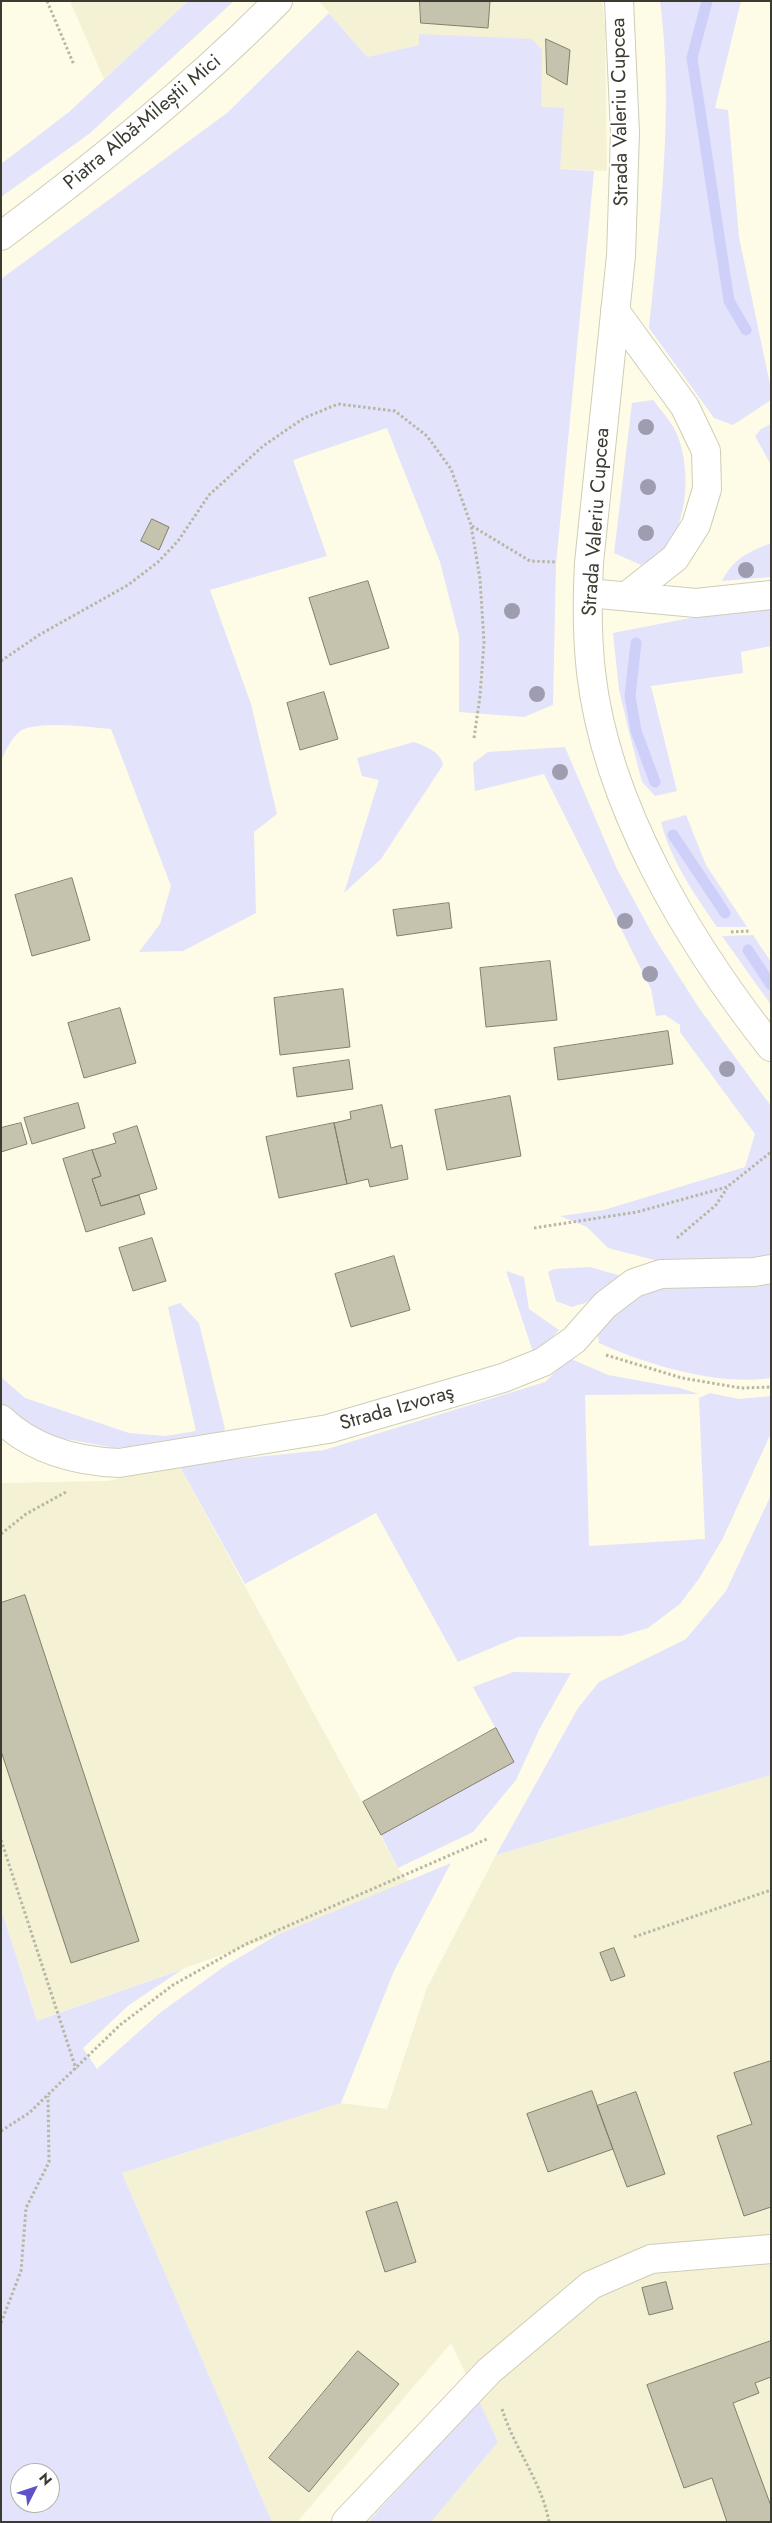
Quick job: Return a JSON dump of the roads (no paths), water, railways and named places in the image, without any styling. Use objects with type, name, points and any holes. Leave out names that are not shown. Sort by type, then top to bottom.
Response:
[{"type":"street","name":"Piatra Albă-Mileștii Mici","points":[[1,236],[86,173],[165,107],[236,44],[278,1]]},
{"type":"street","name":"Strada Valeriu Cupcea","points":[[619,1],[624,133],[621,256],[589,562],[588,593],[592,672],[600,719],[611,762],[643,844],[699,946],[737,1003],[771,1046]]},
{"type":"street","name":"Strada Valeriu Cupcea","points":[[615,311],[685,407],[706,451],[707,489],[696,525],[675,558],[628,595]]},
{"type":"street","points":[[588,593],[628,595],[696,603],[771,595]]},
{"type":"street","name":"Strada Izvoraş","points":[[1,1419],[13,1430],[42,1447],[86,1461],[119,1463],[328,1430],[503,1378],[543,1362],[574,1340],[605,1305],[634,1283],[661,1274],[754,1272],[771,1269]]},
{"type":"street","points":[[346,2522],[489,2371],[591,2285],[651,2259],[771,2249]]},
{"type":"waterway","points":[[707,1],[692,58],[729,301],[746,330]]},
{"type":"waterway","points":[[636,643],[630,696],[636,731],[655,782]]},
{"type":"waterway","points":[[673,835],[725,913]]},
{"type":"waterway","points":[[748,950],[771,985]]}]
